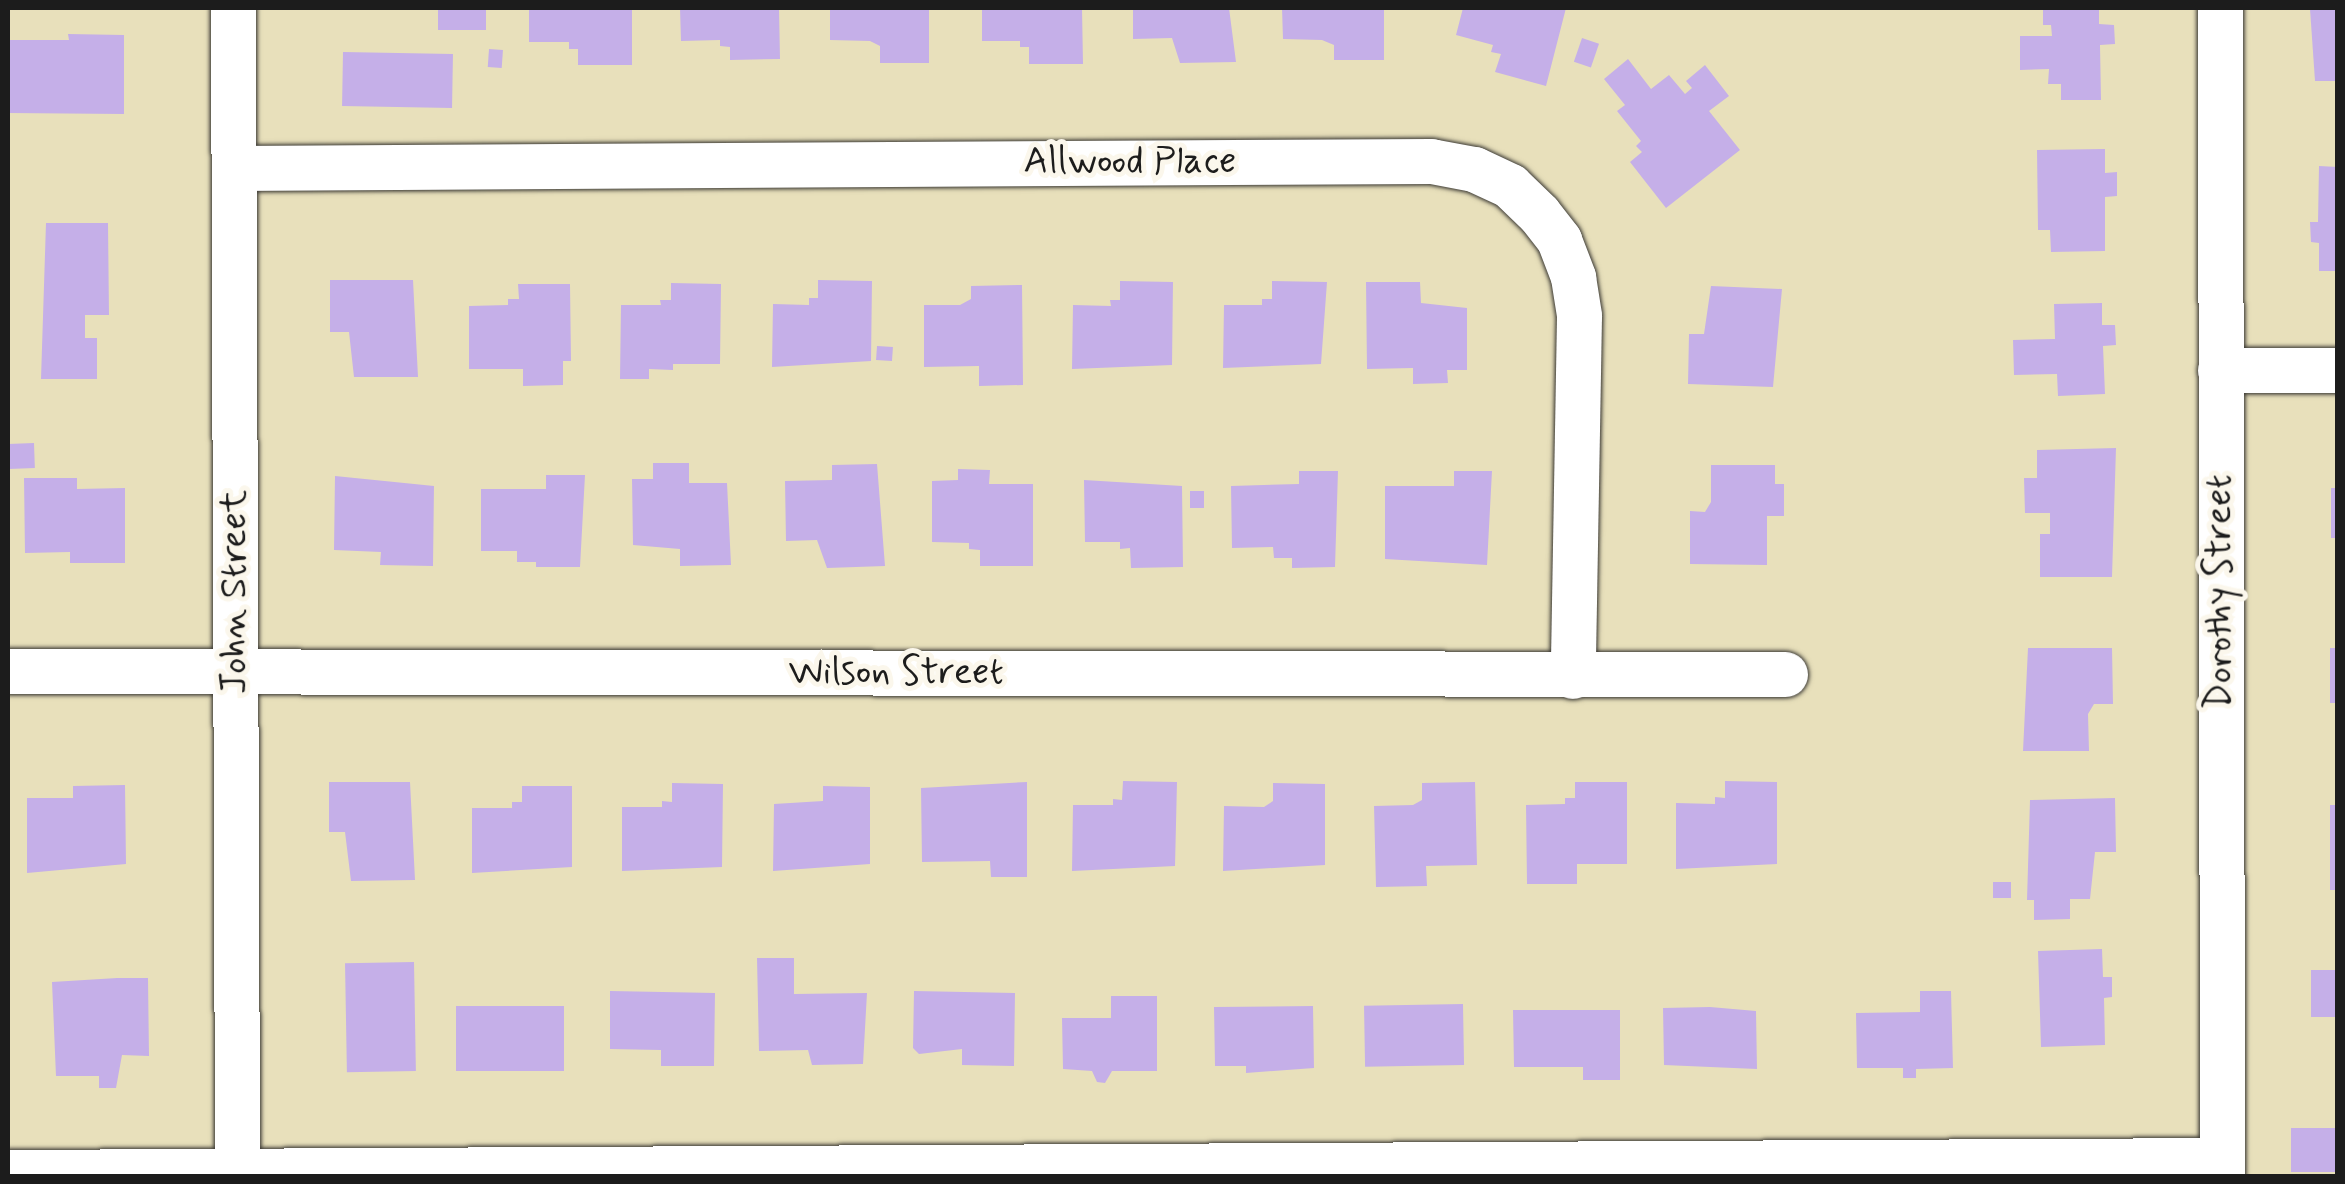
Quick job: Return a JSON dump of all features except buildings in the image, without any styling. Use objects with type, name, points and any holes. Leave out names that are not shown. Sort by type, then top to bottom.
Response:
[{"type":"street","name":"John Street","points":[[233,8],[237,1174]]},
{"type":"street","name":"Dorothy Street","points":[[2220,8],[2222,1168]]},
{"type":"street","name":"Allwood Place","points":[[234,168],[1431,161],[1474,168],[1510,186],[1539,214],[1559,240],[1573,277],[1578,316],[1573,676]]},
{"type":"street","points":[[2220,370],[2338,370]]},
{"type":"street","name":"Wilson Street","points":[[8,672],[1785,674]]},
{"type":"street","points":[[8,1172],[2222,1168]]}]
